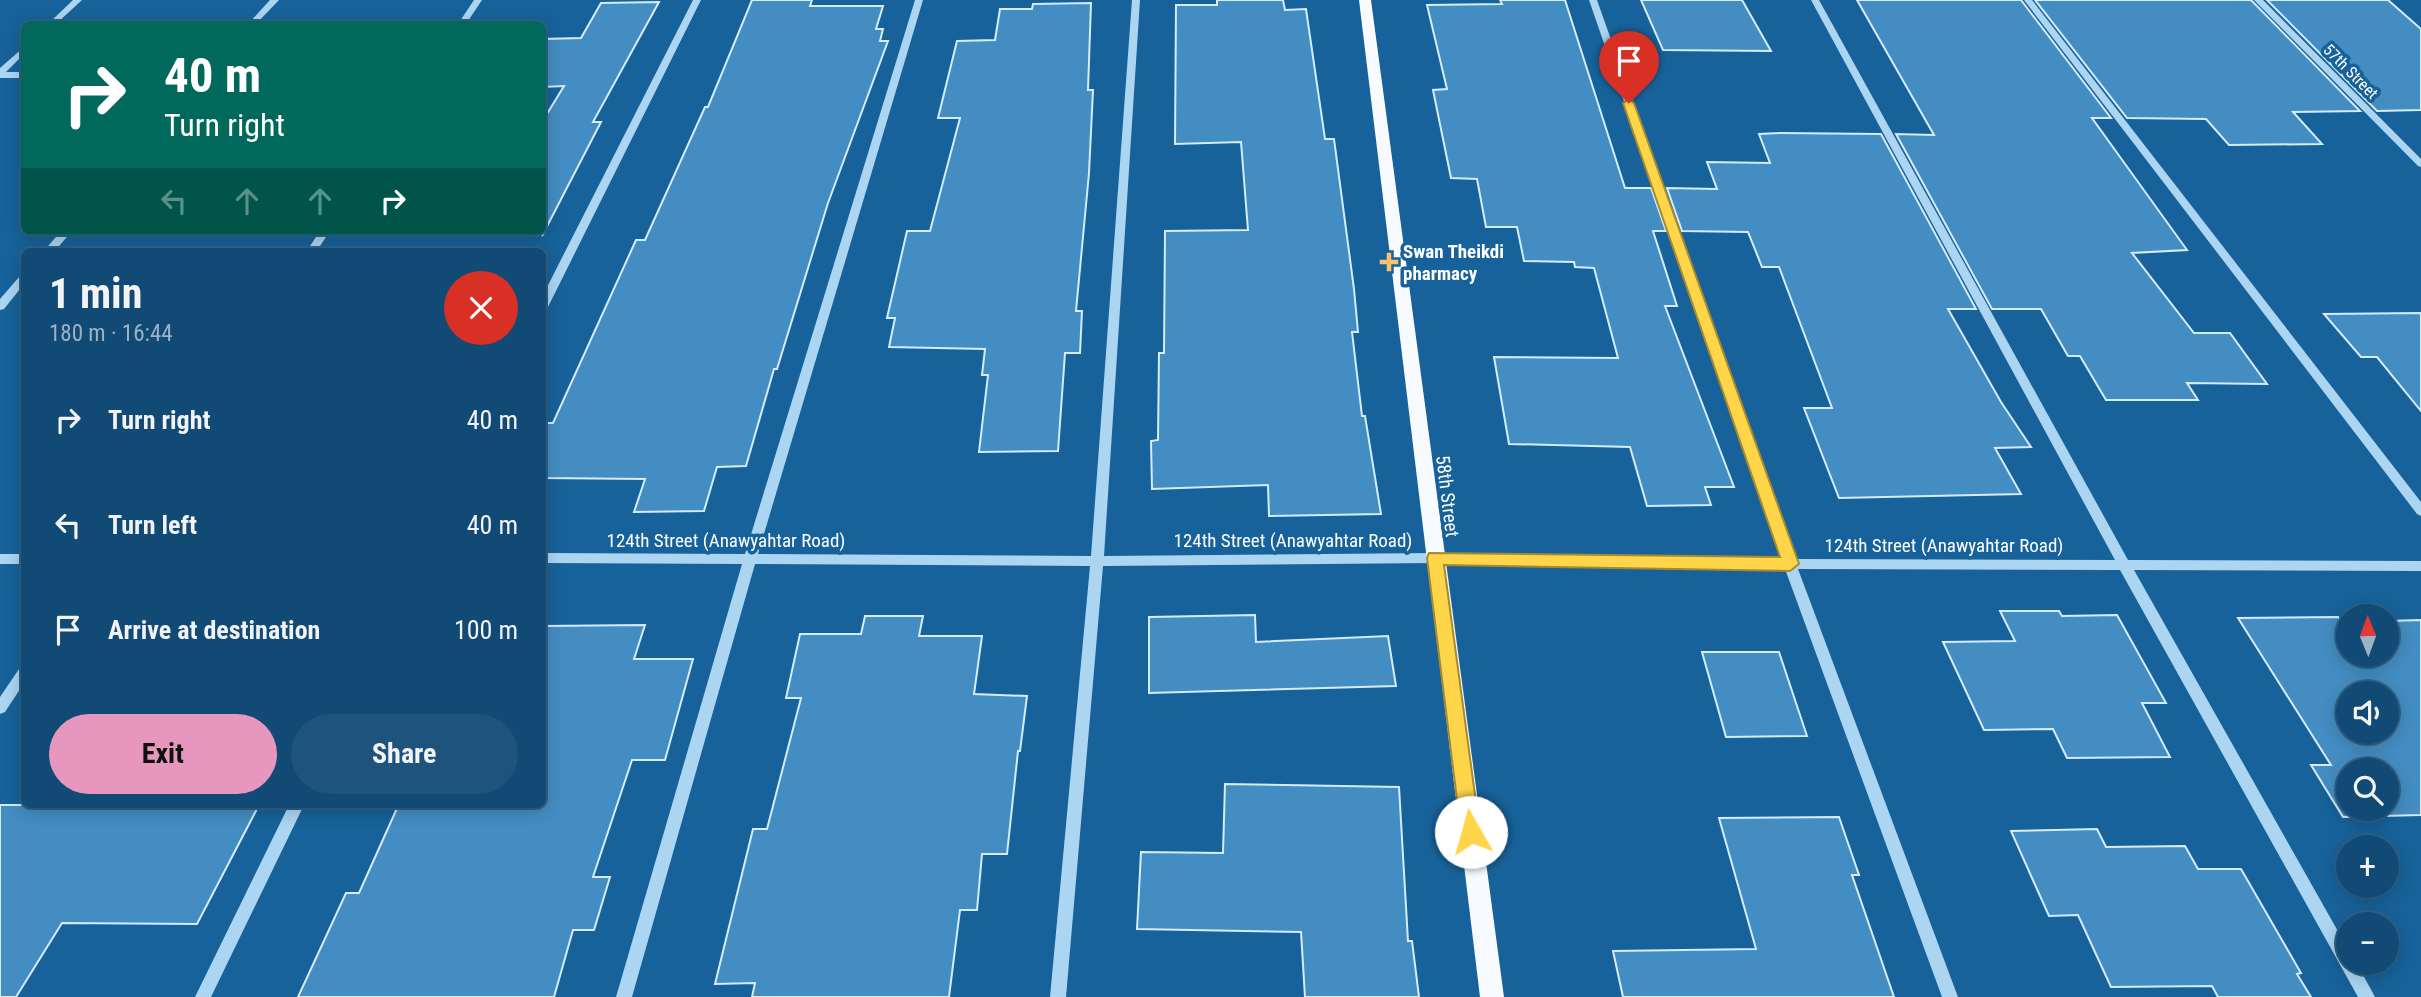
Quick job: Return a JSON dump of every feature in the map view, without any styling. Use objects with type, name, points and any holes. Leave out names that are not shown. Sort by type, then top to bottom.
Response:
[{"type":"main road","name":"58th Street","points":[[1366,0],[1492,997]]},
{"type":"street","points":[[55,21],[78,0]]},
{"type":"street","points":[[256,21],[275,0]]},
{"type":"street","points":[[464,21],[478,0]]},
{"type":"street","points":[[546,301],[697,0]]},
{"type":"street","points":[[624,997],[750,559],[919,0]]},
{"type":"street","points":[[1058,997],[1097,561],[1136,0]]},
{"type":"street","points":[[1592,0],[1790,564],[1950,997]]},
{"type":"street","points":[[1815,0],[2124,565],[2367,997]]},
{"type":"street","points":[[2028,0],[2421,511]]},
{"type":"street","name":"57th Street","points":[[2258,0],[2421,164]]},
{"type":"street","points":[[0,74],[21,53]]},
{"type":"street","points":[[0,74],[21,75]]},
{"type":"street","points":[[52,248],[63,235]]},
{"type":"street","points":[[0,306],[21,282]]},
{"type":"street","name":"124th Street (Anawyahtar Road)","points":[[546,558],[1097,561],[1435,558],[1790,564],[2421,566]]},
{"type":"street","points":[[0,559],[21,559]]},
{"type":"street","points":[[0,708],[21,677]]},
{"type":"street","points":[[203,997],[296,808]]},
{"type":"building","points":[[752,0],[812,0],[810,6],[883,6],[876,29],[883,29],[880,41],[888,41],[828,203],[777,369],[774,369],[746,466],[717,467],[704,511],[634,512],[645,479],[546,478],[546,423],[553,423],[636,240],[645,240],[705,107],[708,107]]},
{"type":"building","points":[[1217,0],[1283,0],[1285,10],[1306,9],[1325,139],[1334,139],[1354,289],[1358,332],[1352,332],[1362,416],[1365,416],[1381,514],[1269,516],[1268,485],[1152,489],[1151,441],[1158,440],[1159,353],[1164,353],[1165,231],[1248,230],[1241,142],[1175,144],[1176,5],[1217,5]]},
{"type":"building","points":[[1500,0],[1565,0],[1625,188],[1651,188],[1666,231],[1653,231],[1677,306],[1665,306],[1734,487],[1705,487],[1711,505],[1647,506],[1630,447],[1509,444],[1494,357],[1618,358],[1594,268],[1575,267],[1574,262],[1524,261],[1517,227],[1486,227],[1477,179],[1451,178],[1433,90],[1447,89],[1427,5],[1502,4]]},
{"type":"building","points":[[1641,0],[1742,0],[1771,51],[1663,50]]},
{"type":"building","points":[[1857,0],[2021,0],[2111,118],[2092,118],[2187,250],[2132,253],[2194,333],[2230,333],[2267,384],[2187,383],[2198,400],[2106,400],[2080,356],[2068,356],[2041,309],[1992,309],[1896,134],[1934,135]]},
{"type":"building","points":[[2035,0],[2251,0],[2360,111],[2293,112],[2322,144],[2229,145],[2206,119],[2127,118]]},
{"type":"building","points":[[2267,0],[2388,0],[2421,29],[2421,110],[2377,111]]},
{"type":"building","points":[[659,2],[593,122],[601,122],[546,228],[546,115],[564,86],[546,87],[546,39],[581,38],[601,3]]},
{"type":"building","points":[[1091,3],[1088,90],[1093,90],[1089,173],[1076,311],[1082,311],[1080,353],[1065,353],[1058,451],[979,452],[988,375],[982,375],[985,349],[889,347],[895,318],[887,318],[907,231],[930,231],[960,118],[938,118],[957,41],[995,40],[1000,9],[1032,9],[1033,4]]},
{"type":"building","points":[[1759,134],[1881,134],[1976,309],[1948,309],[2001,402],[2031,447],[1995,448],[2021,494],[1839,498],[1804,408],[1832,408],[1779,267],[1762,267],[1748,232],[1682,231],[1667,188],[1717,189],[1707,162],[1770,163]]},
{"type":"building","points":[[2421,313],[2421,411],[2377,357],[2361,357],[2324,314]]},
{"type":"building","points":[[2000,611],[2059,611],[2062,616],[2117,615],[2166,703],[2142,703],[2170,757],[2067,758],[2053,729],[1984,730],[1943,642],[2015,641]]},
{"type":"building","points":[[1255,615],[1256,642],[1388,636],[1396,686],[1149,693],[1149,617]]},
{"type":"building","points":[[865,616],[923,616],[919,636],[982,636],[974,694],[1027,696],[1007,854],[982,854],[977,910],[960,910],[949,997],[752,997],[755,983],[715,984],[753,829],[767,829],[801,698],[786,698],[800,634],[861,634]]},
{"type":"building","points":[[2336,617],[2336,667],[2399,667],[2399,621],[2421,620],[2421,815],[2399,816],[2399,758],[2336,758],[2336,806],[2311,765],[2331,765],[2238,618]]},
{"type":"building","points":[[645,625],[634,659],[693,659],[665,760],[632,760],[593,877],[610,877],[594,930],[573,930],[554,997],[298,997],[346,893],[359,893],[397,808],[546,808],[546,626]]},
{"type":"building","points":[[1702,652],[1779,652],[1807,736],[1726,737]]},
{"type":"building","points":[[1225,784],[1399,787],[1408,941],[1412,941],[1419,997],[1305,997],[1301,932],[1137,929],[1141,852],[1223,853]]},
{"type":"building","points":[[0,805],[21,805],[21,808],[257,808],[197,924],[62,923],[16,997],[0,997]]},
{"type":"building","points":[[1839,817],[1859,875],[1852,875],[1894,997],[1623,997],[1613,951],[1756,949],[1719,818]]},
{"type":"building","points":[[2097,829],[2106,847],[2185,846],[2198,869],[2241,869],[2301,973],[2297,974],[2311,997],[2218,997],[2212,986],[2111,987],[2078,915],[2049,916],[2011,831]]},
{"type":"place","name":"Swan Theikdi pharmacy","points":[[1389,262]]},
{"type":"route","points":[[1471,832],[1435,558],[1790,564],[1629,103]]}]
